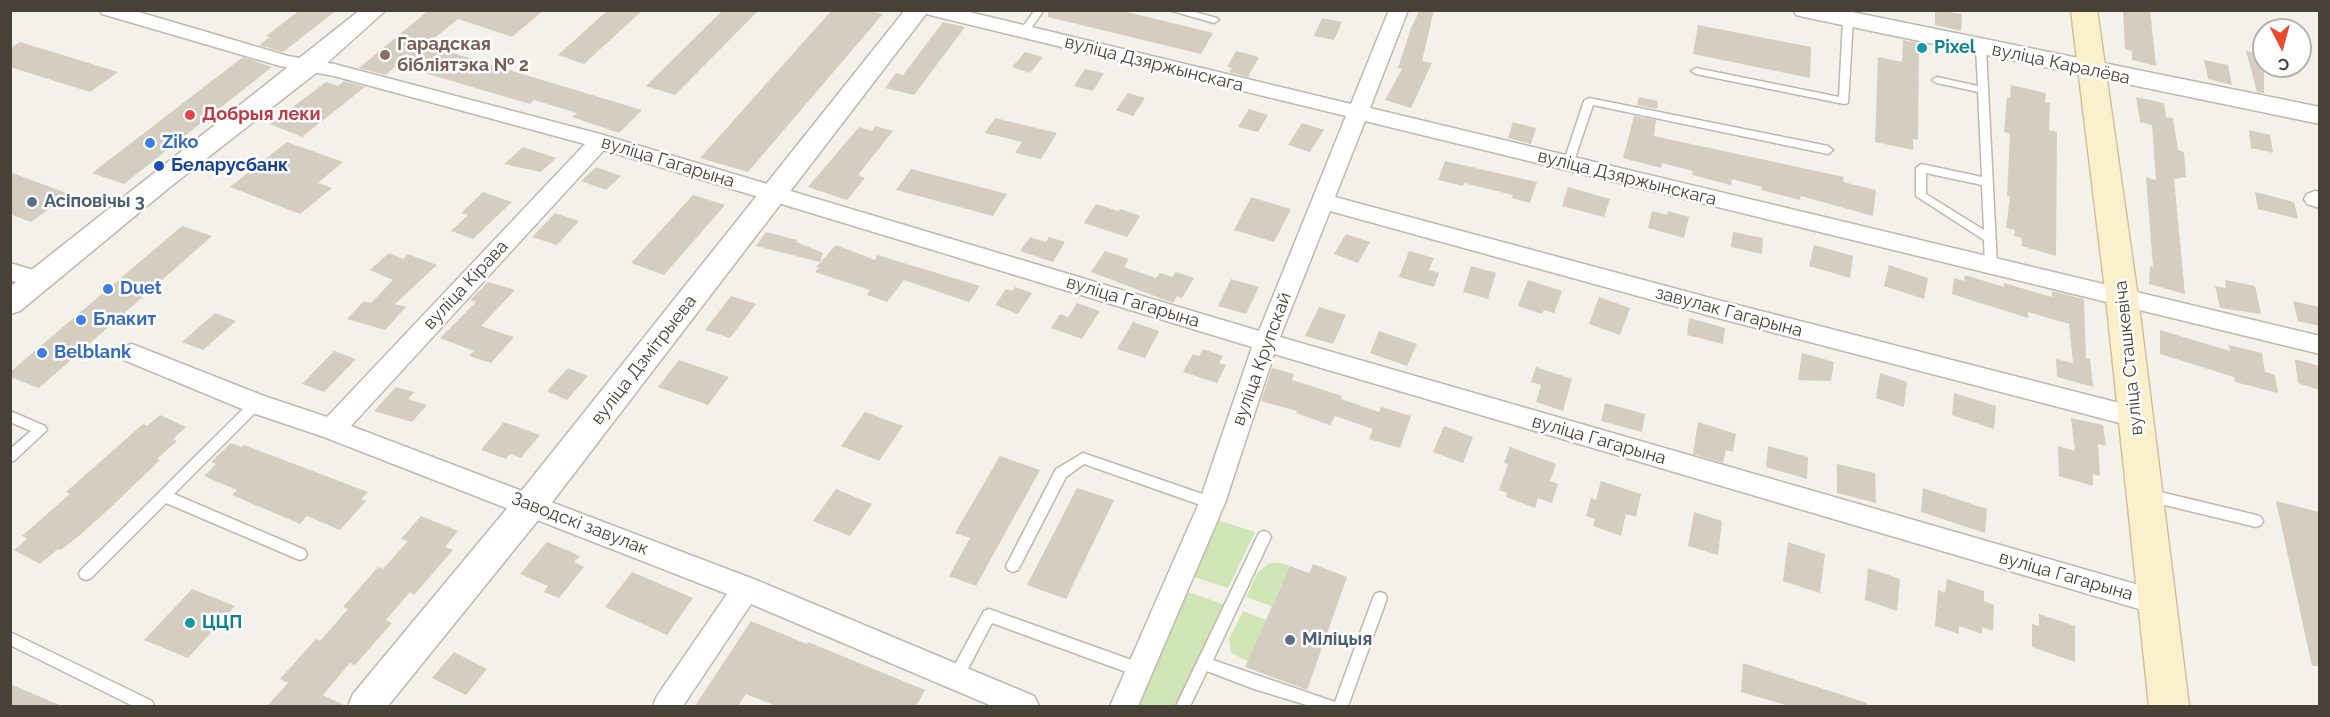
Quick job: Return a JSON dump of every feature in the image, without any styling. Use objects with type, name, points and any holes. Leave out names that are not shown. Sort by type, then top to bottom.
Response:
[{"type":"main road","name":"вуліца Сташкевіча","points":[[2084,10],[2122,298],[2169,706]]},
{"type":"street","name":"вуліца Гагарына","points":[[109,10],[307,67],[334,70],[600,141],[1266,342],[2156,602]]},
{"type":"street","points":[[10,303],[161,180],[307,67],[375,10]]},
{"type":"street","name":"вуліца Дзмітрыева","points":[[366,706],[531,504],[918,10]]},
{"type":"street","name":"вуліца Дзяржынскага","points":[[934,10],[2319,345]]},
{"type":"street","name":"вуліца Крупскай","points":[[1124,706],[1212,502],[1266,342],[1399,10]]},
{"type":"street","name":"вуліца Каралёва","points":[[1804,10],[2319,116]]},
{"type":"street","name":"вуліца Кірава","points":[[332,429],[600,141]]},
{"type":"street","name":"завулак Гагарына","points":[[1323,201],[1714,309],[2135,417]]},
{"type":"street","points":[[10,272],[39,280]]},
{"type":"street","name":"Заводскі завулак","points":[[132,353],[256,404],[332,429],[531,504],[746,589],[1024,706]]},
{"type":"street","points":[[667,706],[746,589]]},
{"type":"lane","points":[[1024,32],[1040,10]]},
{"type":"lane","points":[[1173,10],[1214,20]]},
{"type":"lane","points":[[1696,70],[1844,101],[1848,20]]},
{"type":"lane","points":[[1981,48],[1991,266]]},
{"type":"lane","points":[[1937,80],[1983,90]]},
{"type":"lane","points":[[1568,164],[1589,101],[1828,150]]},
{"type":"lane","points":[[1987,182],[1921,168],[1921,196],[1989,238]]},
{"type":"lane","points":[[86,574],[256,404]]},
{"type":"lane","points":[[10,416],[41,430],[10,457]]},
{"type":"lane","points":[[1012,566],[1061,473],[1083,458],[1212,502]]},
{"type":"lane","points":[[2144,494],[2256,521]]},
{"type":"lane","points":[[164,496],[300,554]]},
{"type":"lane","points":[[1183,706],[1263,537]]},
{"type":"lane","points":[[1341,706],[1380,598]]},
{"type":"lane","points":[[956,677],[989,615],[1140,670]]},
{"type":"lane","points":[[10,638],[147,706]]},
{"type":"lane","points":[[1204,663],[1254,682],[1330,706]]},
{"type":"green space","points":[[1217,520],[1255,532],[1228,588],[1191,576]]},
{"type":"green space","points":[[1269,563],[1290,566],[1272,606],[1246,597],[1258,572]]},
{"type":"green space","points":[[1185,591],[1223,604],[1176,706],[1133,706]]},
{"type":"green space","points":[[1243,611],[1266,620],[1248,661],[1231,653],[1229,639]]},
{"type":"building","points":[[300,10],[337,10],[283,52],[259,45],[270,37],[266,36]]},
{"type":"building","points":[[429,10],[544,10],[512,37],[458,19],[426,45],[642,110],[619,133],[572,117],[577,113],[534,100],[530,104],[397,65],[386,75],[359,68]]},
{"type":"building","points":[[608,10],[643,10],[584,64],[558,55]]},
{"type":"building","points":[[723,10],[759,10],[675,95],[646,86]]},
{"type":"building","points":[[832,10],[868,10],[883,14],[748,172],[700,158]]},
{"type":"building","points":[[1048,10],[1119,10],[1213,33],[1201,54],[1048,17]]},
{"type":"building","points":[[1420,10],[1434,10],[1422,61],[1432,63],[1411,108],[1385,100],[1402,69],[1398,68],[1411,28]]},
{"type":"building","points":[[1935,10],[1962,14],[1961,31],[1935,25]]},
{"type":"building","points":[[2123,10],[2150,10],[2156,66],[2132,60],[2132,51],[2125,49]]},
{"type":"building","points":[[1322,18],[1342,22],[1334,40],[1314,36]]},
{"type":"building","points":[[943,22],[965,27],[914,95],[885,88],[896,73],[903,75]]},
{"type":"building","points":[[1698,25],[1811,47],[1810,78],[1693,54]]},
{"type":"building","points":[[1903,40],[1919,43],[1918,140],[1913,139],[1913,150],[1875,142],[1878,57],[1902,62]]},
{"type":"building","points":[[20,42],[118,72],[90,92],[10,67],[10,48]]},
{"type":"building","points":[[1236,51],[1259,57],[1248,77],[1229,72],[1232,68],[1227,67]]},
{"type":"building","points":[[2246,51],[2252,52],[2252,73]]},
{"type":"building","points":[[1025,52],[1043,57],[1030,73],[1012,67]]},
{"type":"building","points":[[243,57],[272,67],[124,184],[92,173]]},
{"type":"building","points":[[2204,60],[2228,65],[2232,85],[2208,79]]},
{"type":"building","points":[[1085,69],[1104,73],[1093,91],[1074,86]]},
{"type":"building","points":[[2253,78],[2264,78],[2264,93],[2257,92]]},
{"type":"building","points":[[344,81],[365,87],[302,137],[270,124],[326,82],[338,86]]},
{"type":"building","points":[[2011,85],[2046,93],[2045,102],[2050,103],[2049,130],[2057,132],[2056,256],[2022,246],[2022,238],[2014,236],[2015,230],[2006,228],[2010,197],[2007,196],[2010,134],[2004,132],[2007,97],[2010,98]]},
{"type":"building","points":[[1128,93],[1145,98],[1133,116],[1116,110]]},
{"type":"building","points":[[1639,97],[1658,101],[1657,109],[1637,105]]},
{"type":"building","points":[[2136,97],[2164,103],[2166,117],[2173,118],[2178,150],[2184,152],[2186,177],[2174,179],[2185,294],[2149,284],[2150,266],[2153,267],[2146,177],[2156,180],[2152,125],[2140,122]]},
{"type":"building","points":[[1249,109],[1268,115],[1258,132],[1238,127]]},
{"type":"building","points":[[1634,116],[1656,120],[1654,136],[1844,177],[1843,182],[1876,190],[1873,216],[1801,196],[1800,200],[1761,190],[1762,187],[1732,179],[1731,185],[1692,175],[1693,171],[1662,163],[1661,168],[1623,158]]},
{"type":"building","points":[[995,118],[1057,133],[1041,159],[1015,153],[1022,142],[985,133]]},
{"type":"building","points":[[1513,122],[1536,128],[1531,144],[1508,138]]},
{"type":"building","points":[[1302,123],[1324,130],[1310,152],[1288,145]]},
{"type":"building","points":[[875,126],[893,131],[858,175],[865,178],[847,200],[808,187],[859,127],[872,131]]},
{"type":"building","points":[[2249,130],[2270,135],[2273,153],[2251,148]]},
{"type":"building","points":[[287,142],[343,162],[318,183],[332,188],[300,214],[230,187]]},
{"type":"building","points":[[523,147],[556,158],[541,172],[504,164]]},
{"type":"building","points":[[1445,161],[1537,182],[1530,203],[1512,198],[1513,195],[1464,183],[1463,186],[1438,180]]},
{"type":"building","points":[[596,167],[621,176],[606,190],[581,181]]},
{"type":"building","points":[[911,169],[1007,194],[993,216],[896,190]]},
{"type":"building","points":[[10,172],[69,194],[31,222],[10,214]]},
{"type":"building","points":[[1568,187],[1610,199],[1604,217],[1562,206]]},
{"type":"building","points":[[483,192],[512,202],[473,239],[451,231],[468,215],[461,213]]},
{"type":"building","points":[[2255,192],[2294,202],[2298,219],[2258,209]]},
{"type":"building","points":[[693,195],[725,205],[664,275],[631,263]]},
{"type":"building","points":[[1251,197],[1291,209],[1274,242],[1234,230]]},
{"type":"building","points":[[1096,204],[1140,216],[1127,237],[1084,223]]},
{"type":"building","points":[[1652,211],[1667,215],[1668,211],[1689,217],[1684,238],[1648,228]]},
{"type":"building","points":[[555,213],[579,221],[557,245],[532,237]]},
{"type":"building","points":[[182,226],[212,236],[39,388],[10,377],[10,372]]},
{"type":"building","points":[[766,232],[797,240],[796,242],[823,253],[820,262],[756,246]]},
{"type":"building","points":[[1733,232],[1763,238],[1762,254],[1731,247]]},
{"type":"building","points":[[1346,234],[1370,242],[1358,263],[1334,254]]},
{"type":"building","points":[[1030,237],[1046,242],[1049,237],[1065,242],[1053,262],[1020,251]]},
{"type":"building","points":[[836,245],[875,260],[877,255],[980,286],[969,302],[904,280],[887,302],[867,295],[870,290],[815,272],[819,268],[816,267]]},
{"type":"building","points":[[1814,245],[1853,256],[1850,278],[1809,266]]},
{"type":"building","points":[[1105,251],[1129,259],[1124,267],[1156,278],[1160,273],[1172,277],[1176,272],[1194,278],[1182,298],[1177,296],[1173,303],[1091,272]]},
{"type":"building","points":[[1409,251],[1434,258],[1429,270],[1439,273],[1434,287],[1399,277]]},
{"type":"building","points":[[389,253],[403,259],[408,254],[437,265],[395,304],[406,307],[385,330],[347,319],[364,301],[371,303],[393,280],[370,270]]},
{"type":"building","points":[[1889,265],[1928,278],[1924,299],[1884,286]]},
{"type":"building","points":[[1471,266],[1496,273],[1488,299],[1463,292]]},
{"type":"building","points":[[1965,275],[2004,287],[2004,283],[2052,297],[2052,291],[2084,299],[2086,358],[2090,359],[2093,387],[2057,377],[2056,359],[2073,363],[2069,324],[2028,312],[2028,318],[1952,294],[1954,278],[1964,281]]},
{"type":"building","points":[[1231,279],[1259,287],[1246,314],[1218,306]]},
{"type":"building","points":[[1528,280],[1562,291],[1554,313],[1544,310],[1542,314],[1518,306]]},
{"type":"building","points":[[2225,280],[2255,286],[2261,314],[2220,308],[2215,286],[2226,288]]},
{"type":"building","points":[[488,282],[515,290],[481,326],[514,337],[491,363],[469,356],[474,351],[440,338],[476,302],[470,300]]},
{"type":"building","points":[[1015,287],[1032,293],[1018,314],[995,305],[1006,289],[1012,291]]},
{"type":"building","points":[[731,296],[756,304],[730,338],[705,330]]},
{"type":"building","points":[[1599,297],[1630,308],[1620,335],[1589,324]]},
{"type":"building","points":[[2293,301],[2319,307],[2319,326],[2298,321]]},
{"type":"building","points":[[1077,303],[1100,311],[1082,339],[1051,328],[1060,314],[1068,317]]},
{"type":"building","points":[[1319,307],[1346,315],[1333,344],[1305,336]]},
{"type":"building","points":[[215,313],[236,321],[203,350],[182,342]]},
{"type":"building","points":[[1689,318],[1725,328],[1723,344],[1687,335]]},
{"type":"building","points":[[1133,322],[1159,331],[1145,358],[1117,349]]},
{"type":"building","points":[[2160,330],[2230,351],[2229,345],[2262,353],[2265,372],[2275,375],[2278,393],[2235,382],[2234,377],[2160,354]]},
{"type":"building","points":[[1379,331],[1417,344],[1407,366],[1370,353]]},
{"type":"building","points":[[1203,349],[1223,356],[1219,363],[1226,365],[1217,383],[1183,372],[1193,354],[1199,356]]},
{"type":"building","points":[[334,351],[356,359],[324,392],[302,384]]},
{"type":"building","points":[[1802,353],[1834,362],[1831,381],[1798,380]]},
{"type":"building","points":[[2295,359],[2319,366],[2319,390],[2298,383]]},
{"type":"building","points":[[679,360],[729,377],[708,405],[658,387]]},
{"type":"building","points":[[1536,367],[1572,379],[1563,411],[1536,402],[1541,385],[1531,382]]},
{"type":"building","points":[[568,368],[588,376],[567,400],[547,391]]},
{"type":"building","points":[[1272,368],[1294,374],[1292,380],[1342,396],[1341,399],[1379,412],[1381,407],[1411,416],[1400,448],[1369,439],[1373,429],[1335,416],[1330,425],[1296,413],[1297,411],[1261,401]]},
{"type":"building","points":[[1880,373],[1907,382],[1904,407],[1876,398]]},
{"type":"building","points":[[396,387],[414,392],[408,399],[427,405],[412,422],[374,411]]},
{"type":"building","points":[[1954,393],[1996,406],[1994,429],[1952,415]]},
{"type":"building","points":[[1605,403],[1645,414],[1642,432],[1601,421]]},
{"type":"building","points":[[865,412],[903,426],[879,461],[841,446]]},
{"type":"building","points":[[160,415],[186,427],[173,439],[177,441],[157,459],[160,460],[109,509],[61,550],[58,549],[40,564],[14,550],[27,539],[22,536],[70,494],[66,492],[143,424],[147,426]]},
{"type":"building","points":[[2071,418],[2103,425],[2106,446],[2098,444],[2100,476],[2093,474],[2093,486],[2059,476],[2058,446],[2075,451]]},
{"type":"building","points":[[504,422],[540,435],[521,458],[510,454],[506,459],[481,450]]},
{"type":"building","points":[[1698,422],[1736,434],[1733,452],[1726,450],[1723,463],[1693,454]]},
{"type":"building","points":[[1444,426],[1473,437],[1463,463],[1433,452]]},
{"type":"building","points":[[231,443],[242,447],[244,445],[368,492],[361,499],[366,501],[340,530],[307,516],[300,524],[232,495],[237,490],[204,476],[216,464],[211,462]]},
{"type":"building","points":[[1768,446],[1808,457],[1807,479],[1766,467]]},
{"type":"building","points":[[1510,447],[1556,464],[1550,481],[1558,484],[1552,503],[1538,498],[1535,508],[1506,497],[1507,493],[1499,490],[1508,464],[1504,463]]},
{"type":"building","points":[[1000,456],[1040,470],[976,586],[949,576],[970,538],[955,533]]},
{"type":"building","points":[[1837,464],[1875,473],[1876,503],[1837,493]]},
{"type":"building","points":[[1601,481],[1641,494],[1636,517],[1626,514],[1621,536],[1593,526],[1595,519],[1586,516],[1591,498],[1596,500]]},
{"type":"building","points":[[1077,488],[1114,500],[1066,599],[1027,585]]},
{"type":"building","points":[[1923,488],[1987,509],[1985,533],[1921,512]]},
{"type":"building","points":[[836,489],[872,504],[850,536],[813,521]]},
{"type":"building","points":[[2276,501],[2319,512],[2319,666],[2312,666]]},
{"type":"building","points":[[1694,512],[1722,521],[1718,555],[1688,546]]},
{"type":"building","points":[[421,516],[458,531],[445,547],[453,550],[414,595],[410,592],[386,620],[392,623],[355,665],[350,663],[323,695],[346,706],[267,706],[288,683],[280,679],[316,639],[320,641],[348,609],[343,607],[378,567],[383,569],[408,541],[401,539]]},
{"type":"building","points":[[547,542],[580,556],[574,562],[584,567],[559,598],[544,592],[548,586],[520,574]]},
{"type":"building","points":[[1788,542],[1825,554],[1820,593],[1783,581]]},
{"type":"building","name":"Міліцыя","points":[[1313,564],[1347,577],[1307,690],[1245,667],[1290,566],[1309,573]]},
{"type":"building","points":[[1868,568],[1900,579],[1897,611],[1865,600]]},
{"type":"building","points":[[632,572],[693,598],[667,635],[605,607]]},
{"type":"building","points":[[1947,579],[1984,591],[1984,601],[1994,605],[1993,631],[1982,627],[1982,634],[1959,626],[1959,634],[1935,626],[1938,590],[1945,593]]},
{"type":"building","name":"ЦЦП","points":[[192,589],[235,606],[188,658],[144,640]]},
{"type":"building","points":[[2039,614],[2075,626],[2075,662],[2032,647],[2032,624],[2039,626]]},
{"type":"building","points":[[751,621],[925,690],[916,706],[776,706],[746,694],[738,706],[695,706]]},
{"type":"building","points":[[454,652],[487,669],[466,695],[432,678]]},
{"type":"building","points":[[1743,663],[1867,703],[1867,706],[1789,706],[1741,692]]},
{"type":"building","points":[[10,684],[62,706],[10,706]]},
{"type":"place","name":"Pixel","points":[[1922,48]]},
{"type":"place","name":"Гарадская бібліятэка № 2","points":[[385,55]]},
{"type":"place","name":"Добрыя леки","points":[[190,115]]},
{"type":"place","name":"Ziko","points":[[150,143]]},
{"type":"place","name":"Беларусбанк","points":[[159,166]]},
{"type":"place","name":"Асіповічы 3","points":[[32,202]]},
{"type":"place","name":"Duet","points":[[108,289]]},
{"type":"place","name":"Блакит","points":[[81,320]]},
{"type":"place","name":"Belblank","points":[[42,353]]},
{"type":"place","name":"ЦЦП","points":[[190,623]]},
{"type":"place","name":"Міліцыя","points":[[1290,640]]}]
